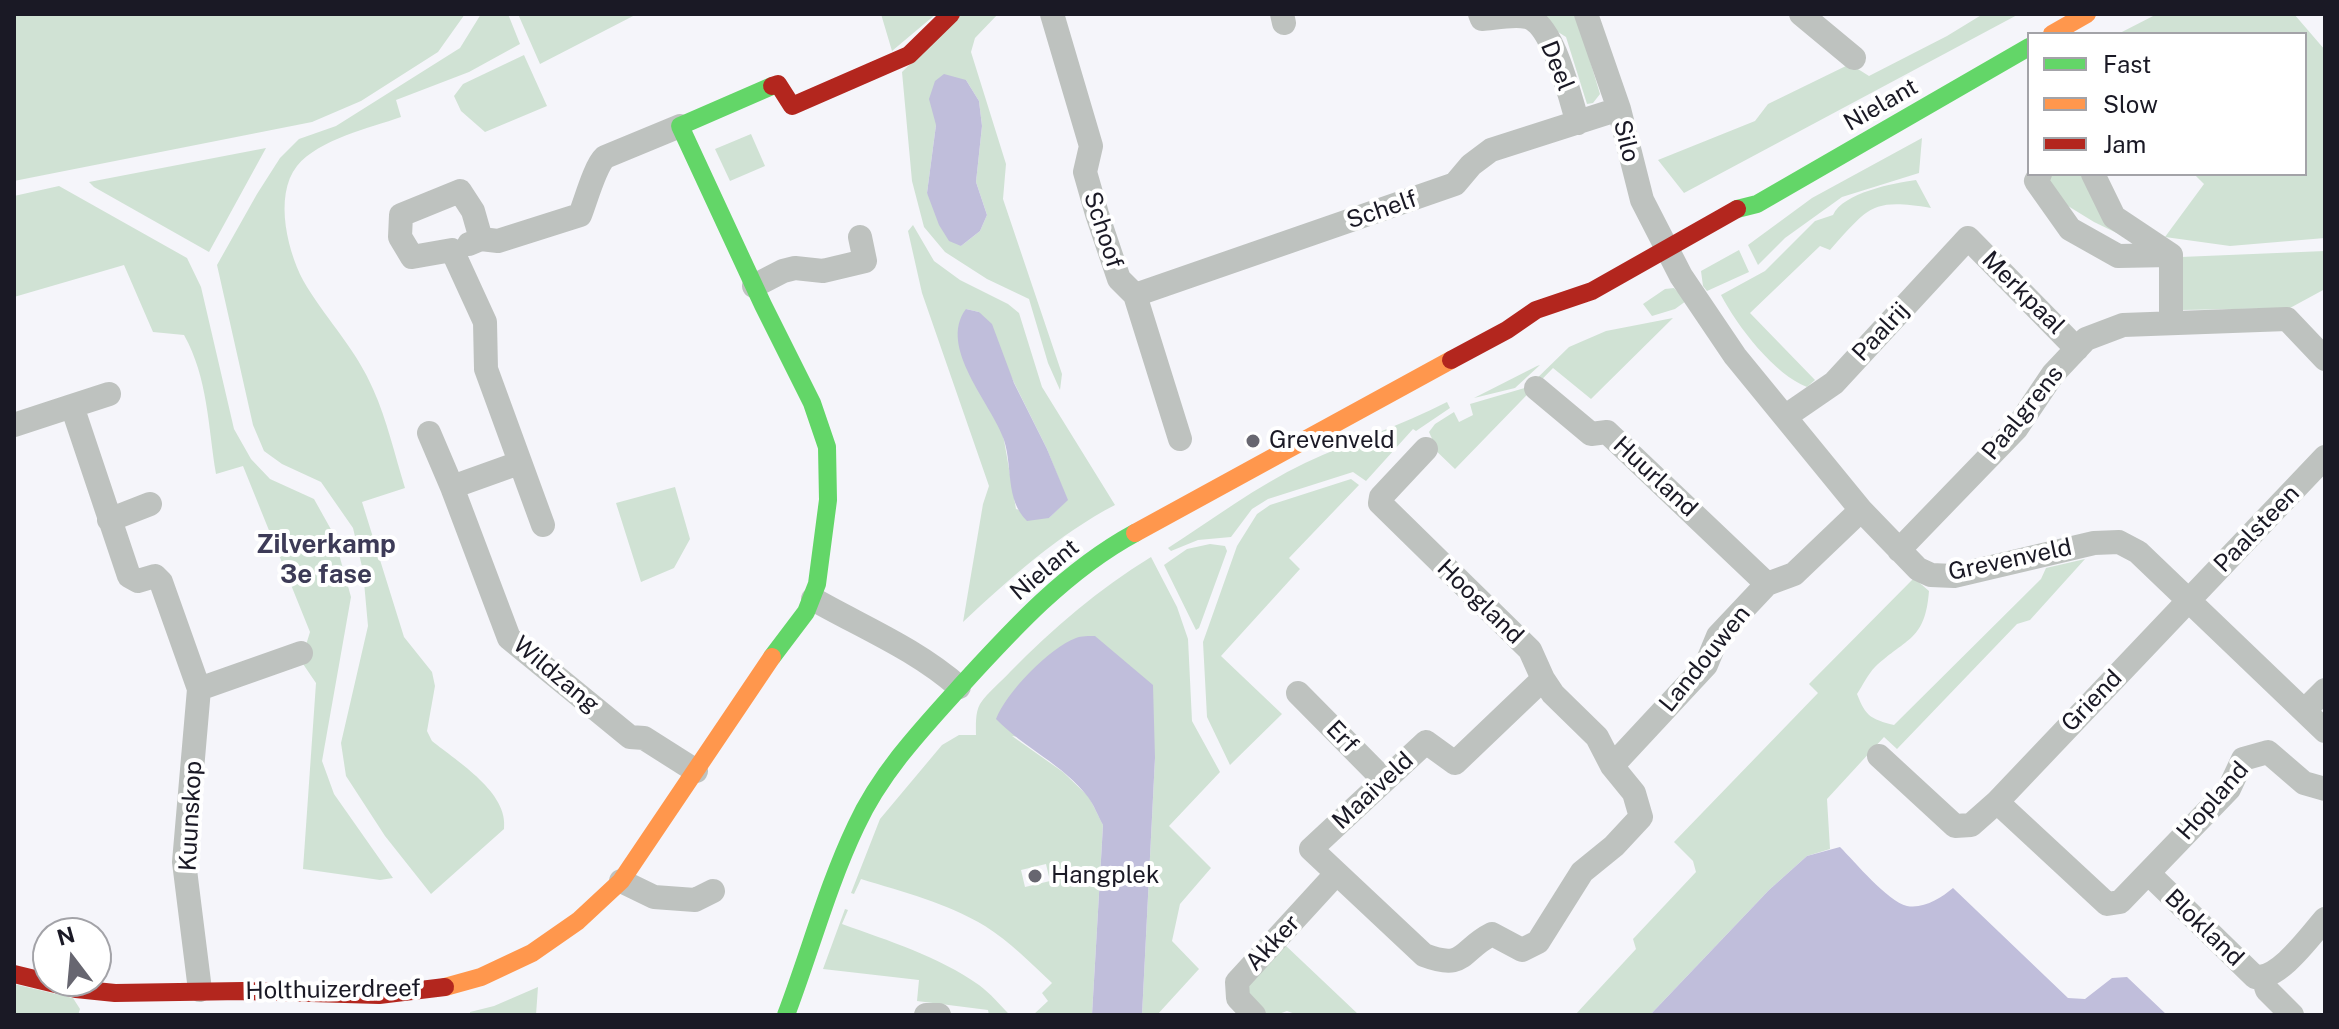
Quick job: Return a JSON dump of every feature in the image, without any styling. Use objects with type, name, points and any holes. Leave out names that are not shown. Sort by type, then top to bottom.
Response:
[{"type":"street","points":[[481,239],[473,211],[460,191],[401,215],[400,237],[412,257],[452,250],[481,239],[498,241],[580,215],[599,163],[605,157],[778,84],[792,106],[909,55],[951,14]]},
{"type":"street","name":"Schoof","points":[[1052,14],[1091,146],[1085,172],[1089,186],[1119,279],[1135,295],[1180,439]]},
{"type":"street","name":"Deel","points":[[1480,14],[1482,19],[1527,17],[1539,25],[1556,53],[1578,123]]},
{"type":"street","name":"Silo","points":[[1586,14],[1619,109],[1642,200],[1670,256]]},
{"type":"street","points":[[1801,14],[1854,58]]},
{"type":"street","points":[[2053,26],[2087,14]]},
{"type":"street","name":"Nielant","points":[[786,1015],[856,826],[881,781],[906,745],[1037,605],[1109,548],[1507,330],[1565,319],[1599,307],[1670,256],[1741,225],[1757,204],[2027,48]]},
{"type":"street","name":"Schelf","points":[[1135,295],[1455,184],[1471,165],[1491,150],[1619,109]]},
{"type":"street","name":"Holthuizerdreef","points":[[14,974],[94,1003],[200,990],[390,994],[450,985],[494,972],[529,957],[562,936],[621,881],[813,599],[820,568],[829,485],[828,447],[814,406],[680,126]]},
{"type":"street","points":[[2039,176],[2036,181],[2070,229],[2118,256],[2171,255]]},
{"type":"street","points":[[2094,176],[2114,217],[2171,255]]},
{"type":"street","points":[[754,286],[795,268],[823,271],[865,261],[860,237]]},
{"type":"street","name":"Merkpaal","points":[[1968,238],[2077,349]]},
{"type":"street","name":"Paalrij","points":[[1786,416],[1834,383],[1968,238]]},
{"type":"street","points":[[452,250],[485,322],[486,369],[543,525]]},
{"type":"street","points":[[2171,255],[2171,322]]},
{"type":"street","name":"Grevenveld","points":[[1670,256],[1735,356],[1861,510],[1918,569],[1931,575],[1954,576],[2094,543],[2119,542],[2138,552],[2325,731]]},
{"type":"street","name":"Paalgrens","points":[[1899,550],[2016,429],[2053,374],[2086,339],[2123,325],[2287,319],[2325,359]]},
{"type":"street","name":"Huurland","points":[[1536,388],[1591,434],[1607,432],[1767,584]]},
{"type":"street","points":[[14,425],[109,394]]},
{"type":"street","name":"Kuunskop","points":[[72,406],[129,576],[138,581],[155,576],[161,582],[199,689],[184,862],[200,990]]},
{"type":"street","name":"Wildzang","points":[[429,433],[509,638],[630,737],[644,738],[696,771]]},
{"type":"street","name":"Hoogland","points":[[1426,449],[1381,497],[1380,503],[1530,650],[1553,694],[1597,737],[1612,766]]},
{"type":"street","name":"Paalsteen","points":[[2188,601],[2325,457]]},
{"type":"street","points":[[452,487],[519,463]]},
{"type":"street","points":[[109,520],[150,504]]},
{"type":"street","name":"Landouwen","points":[[1612,766],[1706,665],[1718,636],[1767,584],[1794,574],[1861,510]]},
{"type":"street","points":[[813,599],[904,648],[938,669],[959,687]]},
{"type":"street","name":"Griend","points":[[1879,756],[1955,826],[1971,825],[1997,802],[2188,601]]},
{"type":"street","points":[[199,689],[301,653]]},
{"type":"street","name":"Maaiveld","points":[[1336,874],[1311,849],[1384,780],[1426,742],[1455,763],[1543,679]]},
{"type":"street","points":[[2304,711],[2325,690]]},
{"type":"street","name":"Erf","points":[[1298,693],[1384,780]]},
{"type":"street","name":"Hopland","points":[[2148,873],[2229,789],[2243,759],[2268,752],[2304,783],[2325,789]]},
{"type":"street","points":[[1336,874],[1424,955],[1442,962],[1457,961],[1481,939],[1492,934],[1522,950],[1538,942],[1582,872],[1614,846],[1641,817],[1634,793],[1612,766]]},
{"type":"street","points":[[1997,802],[2107,904],[2120,902],[2148,873]]},
{"type":"street","name":"Blokland","points":[[2148,873],[2255,977],[2263,978],[2277,972],[2325,919]]},
{"type":"street","name":"Akker","points":[[1254,1015],[1238,998],[1237,982],[1336,874]]},
{"type":"street","points":[[621,881],[654,897],[695,900],[713,891]]},
{"type":"street","name":"Blokland","points":[[2263,978],[2267,990],[2292,1015]]},
{"type":"street","points":[[926,1015],[939,1015]]},
{"type":"green space","points":[[14,14],[465,14],[438,52],[361,101],[312,122],[14,181]]},
{"type":"green space","points":[[481,14],[508,14],[520,44],[469,72],[396,100],[401,117],[318,148],[297,166],[286,193],[285,209],[289,243],[300,274],[351,349],[373,389],[405,488],[362,502],[404,637],[432,672],[435,686],[427,731],[432,741],[480,779],[499,803],[503,816],[504,829],[431,894],[385,836],[346,776],[341,743],[368,626],[363,571],[353,528],[321,482],[282,464],[264,451],[253,425],[217,265],[280,158],[299,139],[336,126],[460,48]]},
{"type":"green space","points":[[518,14],[637,14],[540,64]]},
{"type":"green space","points":[[881,14],[936,14],[892,51]]},
{"type":"green space","points":[[961,14],[998,14],[975,38],[971,52],[1006,164],[1003,199],[1062,374],[1060,390],[1048,363],[1029,299],[987,279],[945,252],[924,227],[912,181],[902,72]],"holes":[[[966,80],[979,101],[982,126],[976,182],[987,215],[980,231],[961,246],[927,193],[936,125]]]},
{"type":"green space","points":[[1544,14],[1576,14],[1600,94],[1593,103],[1587,104],[1566,37],[1550,27]]},
{"type":"green space","points":[[1983,14],[2019,14],[1684,193],[1658,160],[1755,121],[1768,104],[1850,64],[1869,76]]},
{"type":"green space","points":[[2157,14],[2294,14],[2325,50],[2325,238],[2230,246],[2165,237],[2204,184],[2196,176],[2307,176],[2307,32],[2122,32]]},
{"type":"green space","points":[[524,55],[547,106],[485,132],[461,111],[454,96],[463,84]]},
{"type":"green space","points":[[751,134],[765,166],[730,181],[715,149]]},
{"type":"green space","points":[[1922,138],[1919,173],[1842,197],[1785,238],[1758,265],[1748,245],[1812,198]]},
{"type":"green space","points":[[266,148],[209,252],[89,182]]},
{"type":"green space","points":[[2039,176],[2092,176],[2125,237],[2094,222],[2055,198]]},
{"type":"green space","points":[[1916,180],[1931,208],[1895,204],[1873,209],[1863,215],[1830,250],[1820,246],[1750,313],[1815,380],[1807,387],[1795,381],[1758,348],[1721,295],[1765,271],[1815,221],[1833,215],[1847,201],[1870,190]]},
{"type":"green space","points":[[59,186],[187,258],[201,287],[234,429],[251,459],[270,479],[314,499],[333,533],[351,597],[322,761],[334,794],[393,878],[380,880],[303,869],[316,683],[301,661],[310,632],[243,466],[216,474],[203,385],[184,335],[153,332],[124,265],[14,297],[14,196]]},
{"type":"green space","points":[[913,225],[934,261],[960,280],[1008,304],[1019,313],[1042,387],[1115,505],[1054,543],[963,622],[983,504],[989,486],[922,293],[908,231]],"holes":[[[966,309],[979,312],[1047,449],[1067,500],[1049,518],[1016,509],[1004,440]]]},
{"type":"green space","points":[[1739,250],[1749,272],[1707,291],[1701,271]]},
{"type":"green space","points":[[2325,251],[2325,289],[2290,308],[2181,310],[2181,257]]},
{"type":"green space","points":[[1674,288],[1686,301],[1675,309],[1652,316],[1643,304],[1665,289]]},
{"type":"green space","points":[[1673,318],[1591,399],[1553,368],[1455,469],[1430,445],[1433,441],[1429,432],[1435,424],[1454,412],[1459,422],[1473,415],[1470,404],[1528,387],[1569,347],[1606,331]]},
{"type":"green space","points":[[1540,365],[1515,388],[1474,398],[1537,366]]},
{"type":"green space","points":[[1447,402],[1450,408],[1416,431],[1413,429],[1366,481],[1353,472],[1268,499],[1252,509],[1231,537],[1198,540],[1171,551],[1168,548],[1287,472]]},
{"type":"green space","points":[[1351,479],[1359,485],[1289,558],[1300,569],[1221,656],[1282,714],[1230,765],[1207,717],[1203,642],[1237,546],[1257,514],[1270,505]]},
{"type":"green space","points":[[675,487],[690,539],[674,568],[641,582],[616,503]]},
{"type":"green space","points":[[1210,544],[1225,546],[1227,551],[1196,630],[1164,565],[1187,549]]},
{"type":"green space","points":[[1151,557],[1177,607],[1188,639],[1192,721],[1220,772],[1169,826],[1211,868],[1180,904],[1172,941],[1199,969],[1157,1015],[1142,1015],[1155,758],[1012,736],[1063,772],[1089,797],[1103,825],[1092,1015],[1033,1015],[1048,1001],[1042,993],[1052,983],[985,926],[940,904],[861,879],[854,894],[851,893],[880,819],[942,745],[959,735],[976,735],[978,708],[991,691],[1060,625]],"holes":[[[1046,864],[1050,881],[1025,887],[1021,870]]]},
{"type":"green space","points":[[2085,559],[2030,620],[2017,624],[1897,749],[1884,737],[1827,799],[1830,849],[1807,856],[1769,890],[1650,1015],[1575,1015],[1636,949],[1633,939],[1696,872],[1693,861],[1674,842],[1818,693],[1809,684],[1914,578],[1929,591],[1919,629],[1872,670],[1857,694],[1870,716],[1894,725],[2041,579],[2046,568]]},
{"type":"green space","points":[[845,909],[848,910],[842,924],[947,966],[983,988],[1010,1015],[989,1015],[988,1010],[917,1001],[919,980],[823,969]]},
{"type":"green space","points":[[1284,944],[1359,1015],[1298,1015],[1287,1011],[1263,1015],[1244,989]]},
{"type":"green space","points":[[14,984],[32,988],[32,997],[73,998],[80,1009],[78,1015],[14,1015]]},
{"type":"green space","points":[[538,987],[536,1015],[470,1015],[470,1012],[494,1006]]},
{"type":"water","points":[[944,74],[966,80],[979,101],[982,126],[976,182],[987,215],[980,231],[961,246],[949,241],[939,225],[927,193],[936,125],[929,99],[935,81]]},
{"type":"water","points":[[966,309],[979,312],[992,324],[1014,383],[1068,500],[1049,518],[1027,521],[1015,503],[1004,440],[962,358],[958,340],[959,324]]},
{"type":"water","points":[[1083,636],[1095,636],[1153,685],[1155,758],[1142,1015],[1092,1015],[1103,825],[1090,800],[1078,786],[996,719],[1009,697],[1041,661],[1065,643]]},
{"type":"water","points":[[1840,847],[1881,889],[1907,906],[1926,904],[1953,888],[2068,998],[2085,999],[2112,978],[2127,977],[2167,1015],[1650,1015],[1769,890],[1807,856]]},
{"type":"traffic: fast","points":[[1737,209],[1757,204],[2027,48]]},
{"type":"traffic: fast","points":[[772,86],[680,126],[812,403],[827,447],[828,500],[817,584],[806,612],[772,657]]},
{"type":"traffic: fast","points":[[786,1015],[846,849],[866,807],[889,771],[943,705],[1040,604],[1085,565],[1135,533]]},
{"type":"traffic: slow","points":[[2056,32],[2087,14]]},
{"type":"traffic: slow","points":[[1135,533],[1451,360]]},
{"type":"traffic: slow","points":[[445,987],[481,977],[532,953],[578,921],[621,881],[772,657]]},
{"type":"traffic: jam","points":[[772,86],[778,84],[792,106],[909,55],[951,14]]},
{"type":"traffic: jam","points":[[1451,360],[1507,330],[1536,310],[1592,291],[1737,209]]},
{"type":"traffic: jam","points":[[14,974],[76,989],[115,993],[243,991],[379,995],[445,987]]},
{"type":"place","name":"Grevenveld","points":[[1253,441]]},
{"type":"place","name":"Hangplek","points":[[1035,876]]},
{"type":"district","name":"Zilverkamp 3e fase","points":[[326,560]]}]
